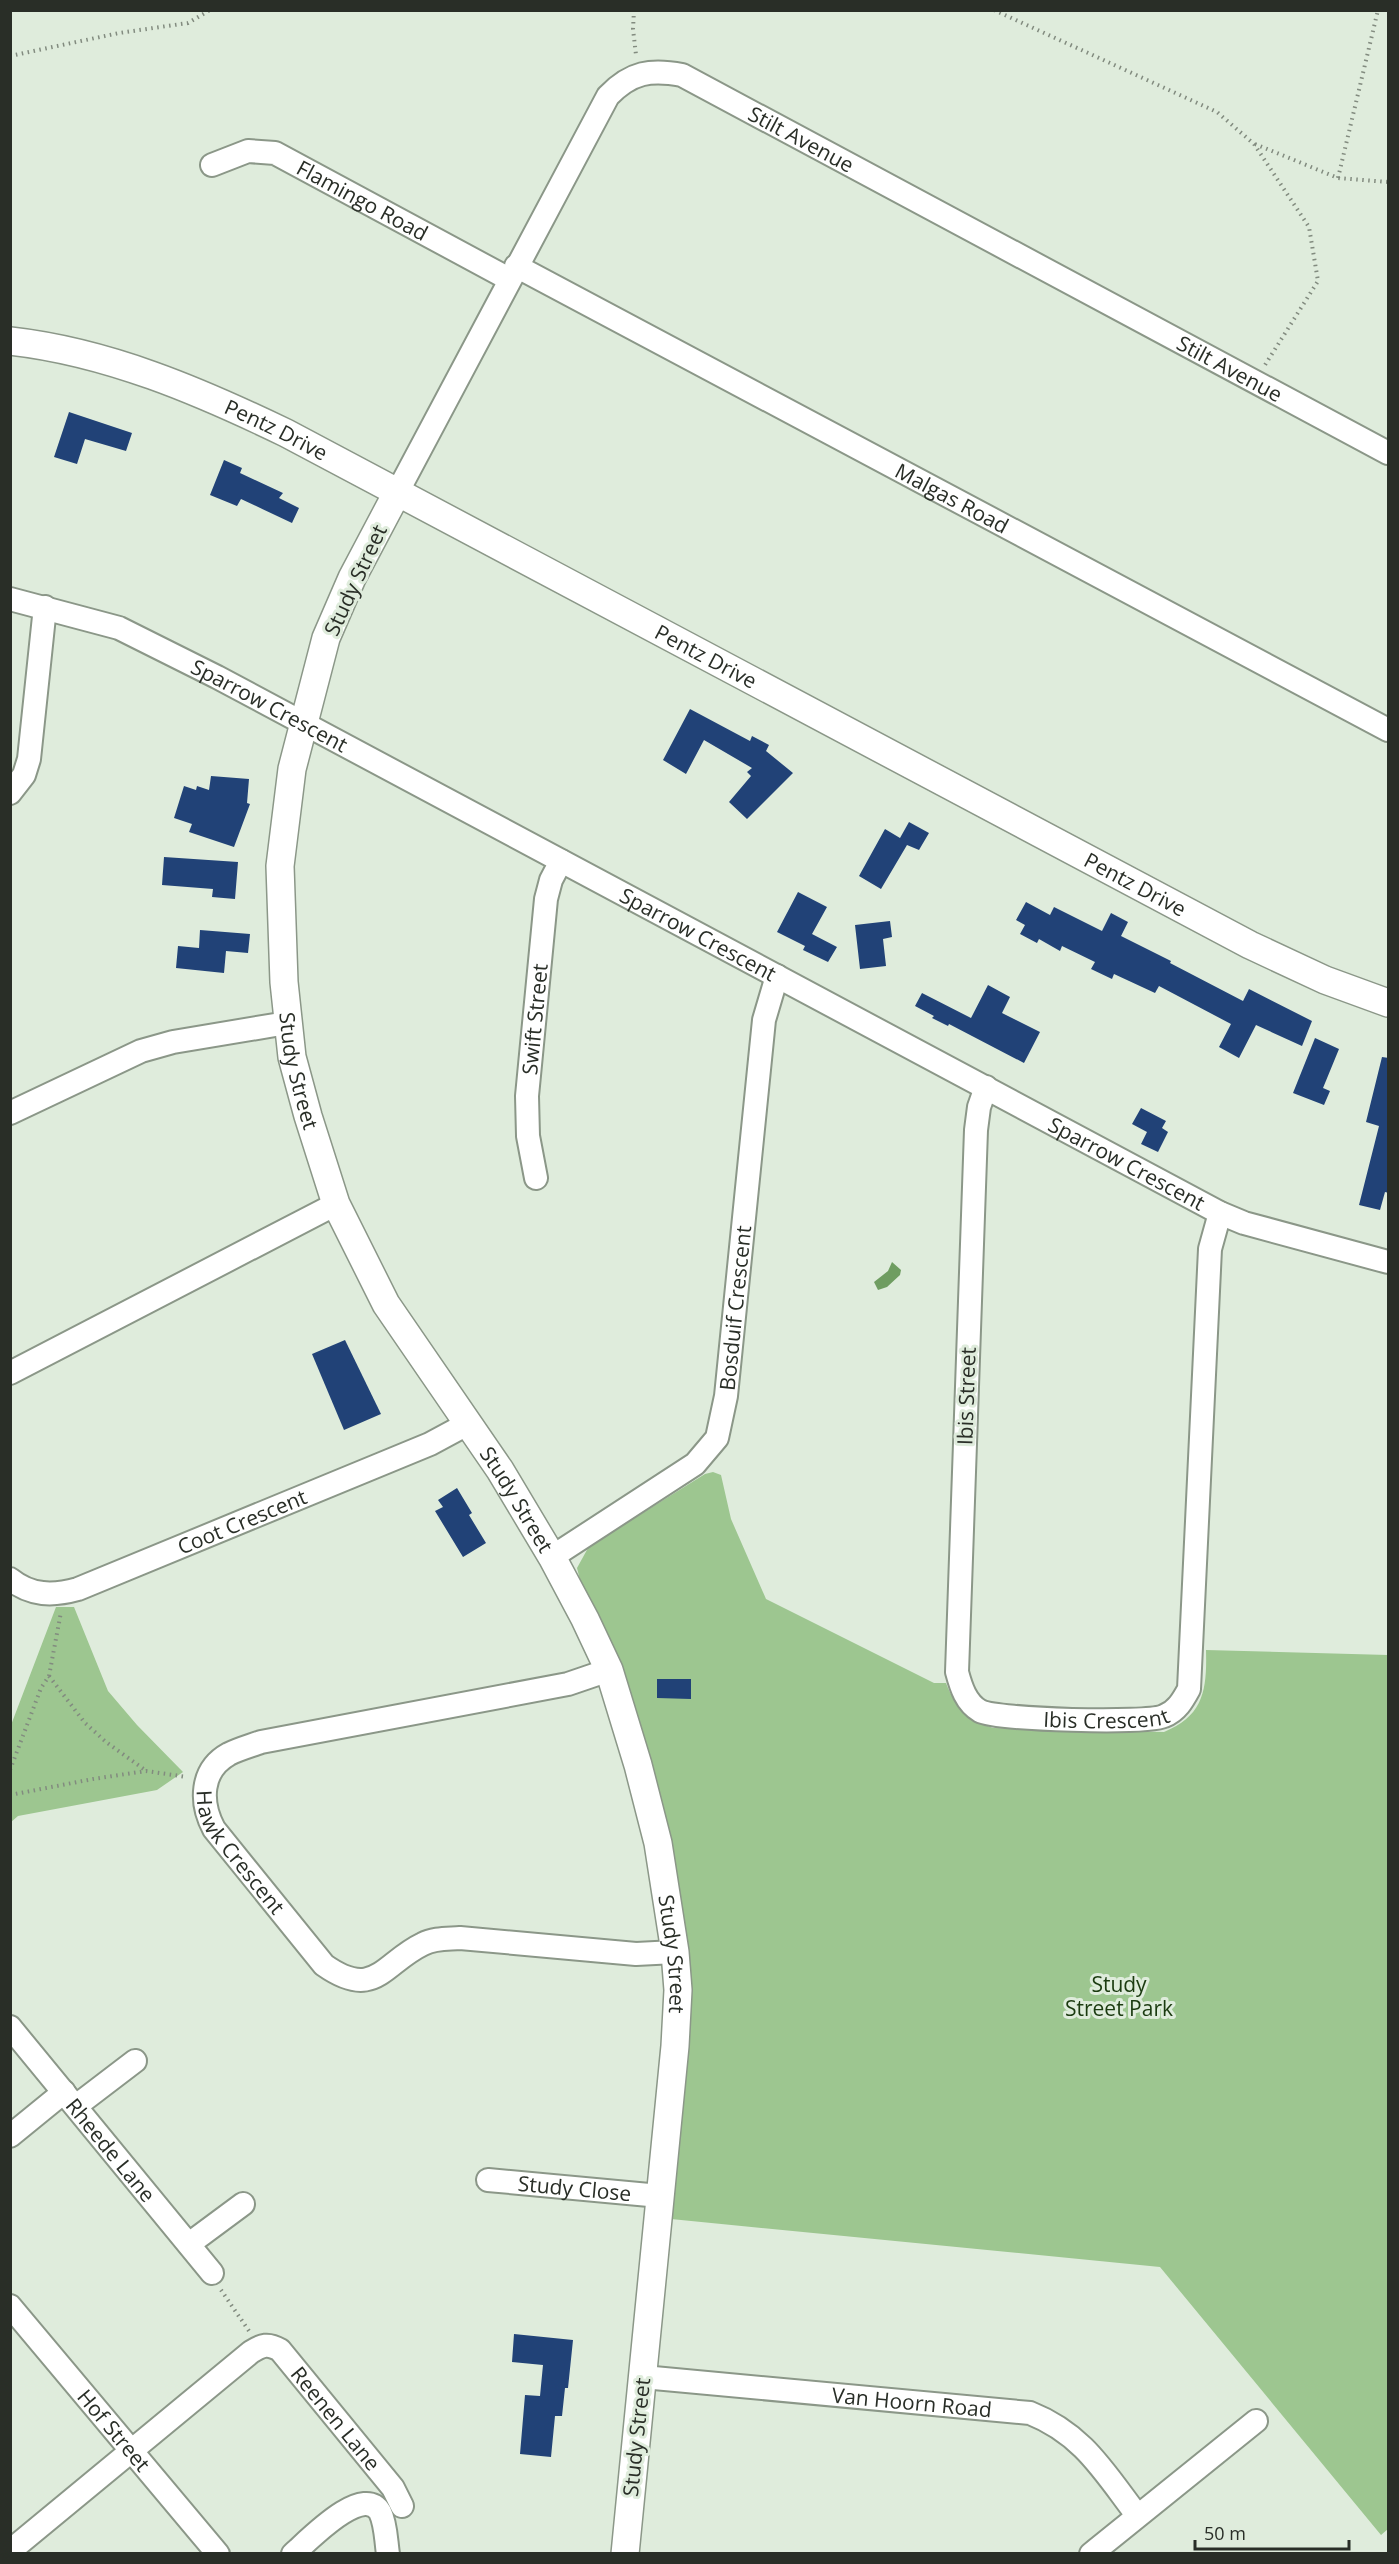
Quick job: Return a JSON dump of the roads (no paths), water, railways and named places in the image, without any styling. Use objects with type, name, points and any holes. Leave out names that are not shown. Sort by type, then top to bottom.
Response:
[{"type":"street","name":"Stilt Avenue","points":[[398,491],[609,96],[617,87],[638,75],[653,71],[682,75],[1389,453]]},
{"type":"street","name":"Flamingo Road","points":[[212,165],[248,151],[275,153],[513,273]]},
{"type":"street","name":"Malgas Road","points":[[513,273],[1389,730]]},
{"type":"street","name":"Pentz Drive","points":[[10,341],[102,359],[208,396],[286,433],[1250,945],[1325,980],[1389,1003]]},
{"type":"street","name":"Study Street","points":[[398,491],[352,578],[327,638],[302,724],[288,797],[280,866],[287,1023],[299,1085],[336,1204],[386,1304],[500,1470],[552,1557],[585,1619],[609,1670],[649,1804],[658,1843],[675,1952],[678,1990],[675,2046],[625,2553]]},
{"type":"street","name":"Sparrow Crescent","points":[[10,599],[119,628],[217,677],[1220,1213],[1244,1223],[1389,1262]]},
{"type":"street","points":[[10,793],[24,775],[29,759],[45,607]]},
{"type":"street","name":"Swift Street","points":[[536,1178],[528,1136],[527,1096],[546,899],[551,880],[561,861]]},
{"type":"street","name":"Bosduif Crescent","points":[[552,1557],[695,1464],[717,1438],[726,1396],[764,1020],[777,976]]},
{"type":"street","points":[[10,1113],[141,1051],[173,1042],[287,1023]]},
{"type":"street","name":"Ibis Street","points":[[969,1703],[957,1672],[976,1130],[979,1107],[986,1088]]},
{"type":"street","points":[[10,1373],[336,1204]]},
{"type":"street","name":"Ibis Crescent","points":[[969,1703],[993,1716],[1150,1720],[1164,1716],[1182,1702],[1189,1689],[1209,1249],[1220,1213]]},
{"type":"street","name":"Coot Crescent","points":[[10,1579],[19,1586],[41,1594],[61,1593],[78,1588],[430,1444],[469,1423]]},
{"type":"street","name":"Hawk Crescent","points":[[609,1670],[568,1684],[261,1742],[228,1755],[206,1780],[205,1808],[214,1829],[324,1965],[340,1976],[358,1979],[376,1976],[392,1967],[415,1948],[426,1942],[440,1939],[460,1938],[636,1954],[675,1952]]},
{"type":"street","name":"Rheede Lane","points":[[10,2026],[212,2273]]},
{"type":"street","points":[[10,2136],[135,2061]]},
{"type":"street","name":"Study Close","points":[[488,2180],[660,2196]]},
{"type":"street","points":[[189,2244],[243,2204]]},
{"type":"street","name":"Hof Street","points":[[10,2306],[218,2553]]},
{"type":"street","name":"Reenen Lane","points":[[131,2452],[260,2346],[270,2345],[280,2350],[393,2488],[402,2506]]},
{"type":"street","name":"Van Hoorn Road","points":[[643,2377],[1030,2414],[1054,2422],[1072,2436],[1087,2451],[1137,2515]]},
{"type":"street","points":[[1091,2553],[1256,2421]]},
{"type":"street","points":[[10,2551],[131,2452]]},
{"type":"street","points":[[293,2553],[344,2511],[368,2503],[375,2506],[381,2516],[388,2553]]},
{"type":"park label","name":"Study Street Park","points":[[1119,1996]]}]
